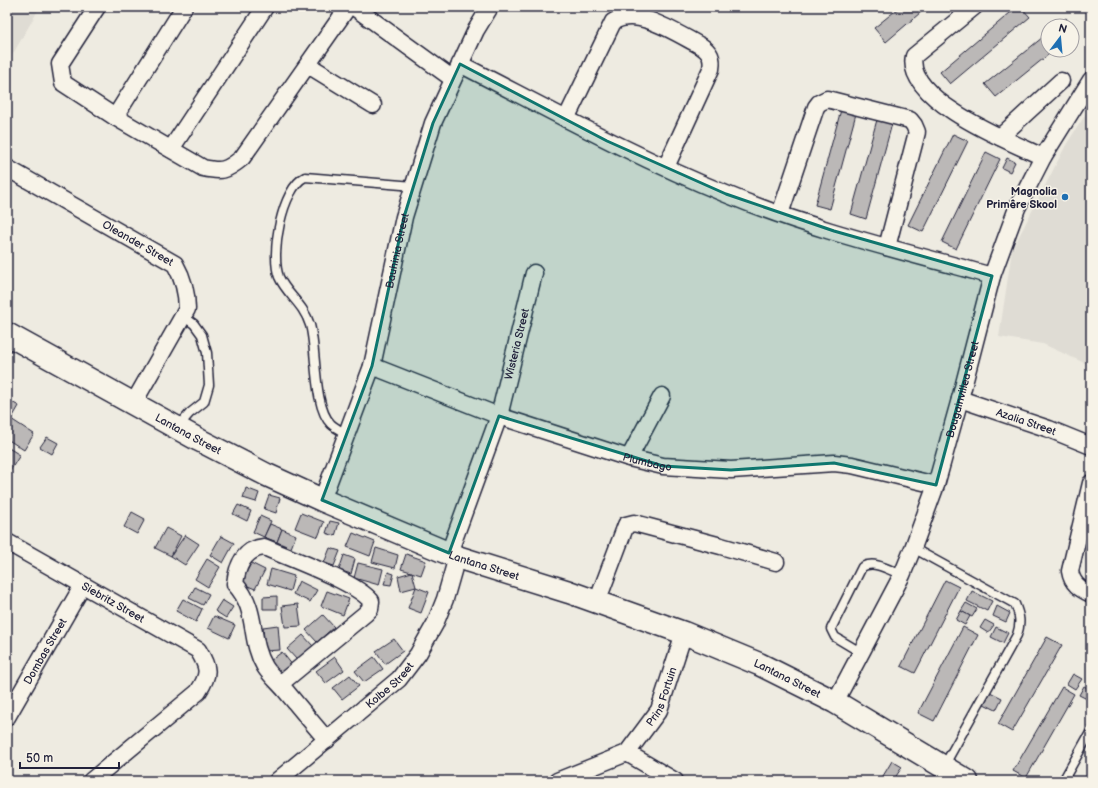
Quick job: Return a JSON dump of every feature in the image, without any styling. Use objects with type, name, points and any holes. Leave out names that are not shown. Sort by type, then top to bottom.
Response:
[{"type":"street","points":[[97,7],[60,64],[60,74],[63,84],[115,117],[203,168],[219,171],[229,168],[242,158],[348,7]]},
{"type":"street","points":[[115,117],[184,7]]},
{"type":"street","points":[[171,150],[265,7]]},
{"type":"street","points":[[354,7],[453,79]]},
{"type":"street","name":"Bauhinia Street","points":[[322,500],[372,366],[404,217],[433,123],[476,30],[490,7]]},
{"type":"street","points":[[974,7],[914,56],[913,66],[918,78],[936,100],[1000,137],[1043,157]]},
{"type":"street","points":[[566,118],[613,22],[624,16],[643,12],[707,50],[712,63],[666,167]]},
{"type":"street","points":[[460,64],[566,118],[606,141],[726,194],[780,214],[887,247],[992,276]]},
{"type":"street","points":[[308,65],[373,105]]},
{"type":"street","name":"Bougainvillea Street","points":[[835,702],[860,652],[902,575],[913,548],[936,485],[992,276],[1017,208],[1043,157],[1091,80]]},
{"type":"street","points":[[1000,137],[1061,81]]},
{"type":"street","points":[[780,214],[816,107],[819,103],[827,99],[910,120],[917,132],[887,247]]},
{"type":"street","name":"Oleander Street","points":[[7,168],[175,264],[181,274],[187,298],[186,309],[133,404]]},
{"type":"street","name":"Wisteria Street","points":[[453,555],[499,416],[534,273]]},
{"type":"street","name":"Lantana Street","points":[[7,334],[177,428],[267,475],[322,500],[453,555],[597,602],[684,633],[758,664],[835,702],[967,781]]},
{"type":"street","name":"Plumbago","points":[[372,366],[499,416],[629,458],[663,466],[731,470],[834,463],[936,485]]},
{"type":"street","points":[[629,458],[662,396]]},
{"type":"street","name":"Azalia Street","points":[[960,399],[1049,429],[1091,446]]},
{"type":"street","points":[[1091,483],[1070,571],[1074,583],[1080,589],[1091,594]]},
{"type":"street","points":[[597,602],[626,525],[629,524],[634,523],[776,562]]},
{"type":"street","name":"Siebritz Street","points":[[7,542],[198,650],[206,662],[208,672],[205,682],[198,692],[91,781]]},
{"type":"street","points":[[280,684],[365,614],[370,608],[371,601],[365,593],[343,582],[264,547],[255,548],[248,552],[243,559],[239,567],[235,584],[244,594],[248,602],[252,615],[252,629],[257,648],[265,667],[327,740]]},
{"type":"street","name":"Kolbe Street","points":[[277,781],[399,679],[418,654],[435,624],[447,593],[453,555]]},
{"type":"street","name":"Dombas Street","points":[[7,717],[83,585]]},
{"type":"street","name":"Prins Fortuin","points":[[627,754],[659,710],[684,633]]},
{"type":"street","points":[[557,781],[627,754],[676,781]]},
{"type":"lane","points":[[347,434],[332,425],[324,414],[318,387],[310,326],[306,312],[279,278],[276,266],[277,242],[285,205],[294,185],[298,180],[305,177],[414,186]]},
{"type":"lane","points":[[177,428],[190,413],[204,402],[209,384],[207,353],[202,335],[194,324],[183,316]]},
{"type":"lane","points":[[913,548],[1015,604],[1020,618],[1017,635],[944,767]]},
{"type":"lane","points":[[860,652],[835,637],[831,629],[862,567],[876,564],[902,575]]},
{"type":"lane","points":[[1063,781],[1091,731]]},
{"type":"highlighted area","points":[[460,64],[607,141],[726,194],[834,231],[992,276],[936,485],[834,463],[731,470],[663,466],[499,416],[449,553],[322,500],[372,366],[404,217],[433,123]]},
{"type":"shaded area","points":[[7,7],[40,7],[7,64]]},
{"type":"shaded area","name":"Magnolia Primêre Skool","points":[[1091,106],[1091,366],[1043,344],[999,337],[1012,250],[1066,145]]},
{"type":"building","points":[[900,7],[927,7],[886,42],[874,28]]},
{"type":"building","points":[[1017,7],[1021,7],[1030,17],[950,84],[940,72]]},
{"type":"building","points":[[1040,39],[1040,58],[1044,58],[996,97],[985,84]]},
{"type":"building","points":[[842,106],[857,110],[830,209],[815,205]]},
{"type":"building","points":[[878,116],[893,120],[866,219],[851,214]]},
{"type":"building","points":[[953,134],[968,141],[923,232],[908,225]]},
{"type":"building","points":[[986,152],[1000,159],[956,249],[942,242]]},
{"type":"building","points":[[1007,158],[1015,162],[1010,172],[1002,168]]},
{"type":"building","points":[[8,400],[19,406],[12,418],[7,415]]},
{"type":"building","points":[[11,419],[34,434],[24,450],[7,439],[7,425]]},
{"type":"building","points":[[47,437],[58,443],[52,454],[40,447]]},
{"type":"building","points":[[7,447],[20,455],[10,471],[7,469]]},
{"type":"building","points":[[246,488],[259,493],[256,502],[243,498]]},
{"type":"building","points":[[269,495],[280,498],[276,513],[264,509]]},
{"type":"building","points":[[238,505],[251,511],[247,521],[233,514]]},
{"type":"building","points":[[132,512],[145,519],[137,534],[124,527]]},
{"type":"building","points":[[301,513],[324,522],[318,537],[295,528]]},
{"type":"building","points":[[260,516],[271,521],[264,537],[253,532]]},
{"type":"building","points":[[330,521],[339,523],[335,536],[326,533]]},
{"type":"building","points":[[270,524],[282,529],[277,542],[264,537]]},
{"type":"building","points":[[166,528],[181,536],[171,556],[155,548]]},
{"type":"building","points":[[282,529],[296,535],[291,548],[277,542]]},
{"type":"building","points":[[353,533],[375,542],[370,556],[347,547]]},
{"type":"building","points":[[185,535],[199,544],[185,565],[171,556]]},
{"type":"building","points":[[221,536],[234,543],[223,563],[210,555]]},
{"type":"building","points":[[330,548],[340,551],[334,566],[324,563]]},
{"type":"building","points":[[376,548],[398,555],[395,568],[372,562]]},
{"type":"building","points":[[406,554],[426,561],[421,575],[401,569]]},
{"type":"building","points":[[344,555],[355,559],[351,574],[339,570]]},
{"type":"building","points":[[207,559],[220,567],[208,587],[195,579]]},
{"type":"building","points":[[251,563],[265,570],[255,589],[241,583]]},
{"type":"building","points":[[358,563],[383,569],[379,585],[354,578]]},
{"type":"building","points":[[271,569],[294,576],[290,591],[267,584]]},
{"type":"building","points":[[388,572],[394,574],[391,585],[384,584]]},
{"type":"building","points":[[412,572],[416,587],[401,591],[398,576]]},
{"type":"building","points":[[945,580],[959,587],[915,673],[901,666]]},
{"type":"building","points":[[299,581],[317,590],[310,602],[293,594]]},
{"type":"building","points":[[195,587],[209,594],[203,605],[189,598]]},
{"type":"building","points":[[416,587],[429,592],[421,613],[408,608]]},
{"type":"building","points":[[327,591],[349,599],[343,615],[321,606]]},
{"type":"building","points":[[972,591],[992,601],[987,611],[967,601]]},
{"type":"building","points":[[277,596],[277,609],[263,609],[263,597]]},
{"type":"building","points":[[183,599],[202,609],[196,622],[176,611]]},
{"type":"building","points":[[222,600],[233,607],[226,618],[215,611]]},
{"type":"building","points":[[966,603],[977,609],[972,617],[961,611]]},
{"type":"building","points":[[298,604],[301,626],[285,627],[282,606]]},
{"type":"building","points":[[997,606],[1010,613],[1006,622],[993,616]]},
{"type":"building","points":[[961,611],[970,616],[965,625],[956,620]]},
{"type":"building","points":[[323,615],[334,627],[317,642],[306,630]]},
{"type":"building","points":[[214,616],[235,625],[229,638],[208,628]]},
{"type":"building","points":[[985,620],[994,625],[988,633],[980,628]]},
{"type":"building","points":[[278,625],[280,650],[265,651],[263,627]]},
{"type":"building","points":[[963,627],[978,635],[934,721],[918,713]]},
{"type":"building","points":[[996,627],[1008,633],[1003,643],[991,637]]},
{"type":"building","points":[[303,635],[313,646],[297,660],[287,649]]},
{"type":"building","points":[[1047,637],[1062,645],[1012,732],[998,724]]},
{"type":"building","points":[[394,639],[403,651],[385,664],[376,651]]},
{"type":"building","points":[[282,652],[293,666],[281,675],[270,661]]},
{"type":"building","points":[[335,657],[344,670],[326,683],[316,671]]},
{"type":"building","points":[[374,657],[383,669],[364,682],[355,671]]},
{"type":"building","points":[[1073,674],[1082,679],[1075,689],[1067,684]]},
{"type":"building","points":[[350,675],[359,686],[342,699],[333,688]]},
{"type":"building","points":[[1084,686],[1091,690],[1091,701],[1079,695]]},
{"type":"building","points":[[1062,687],[1074,694],[1026,778],[1013,771]]},
{"type":"building","points":[[990,692],[1002,698],[996,710],[984,704]]},
{"type":"building","points":[[892,761],[902,767],[893,781],[880,781]]},
{"type":"place","name":"Magnolia Primêre Skool","points":[[1065,197]]}]
